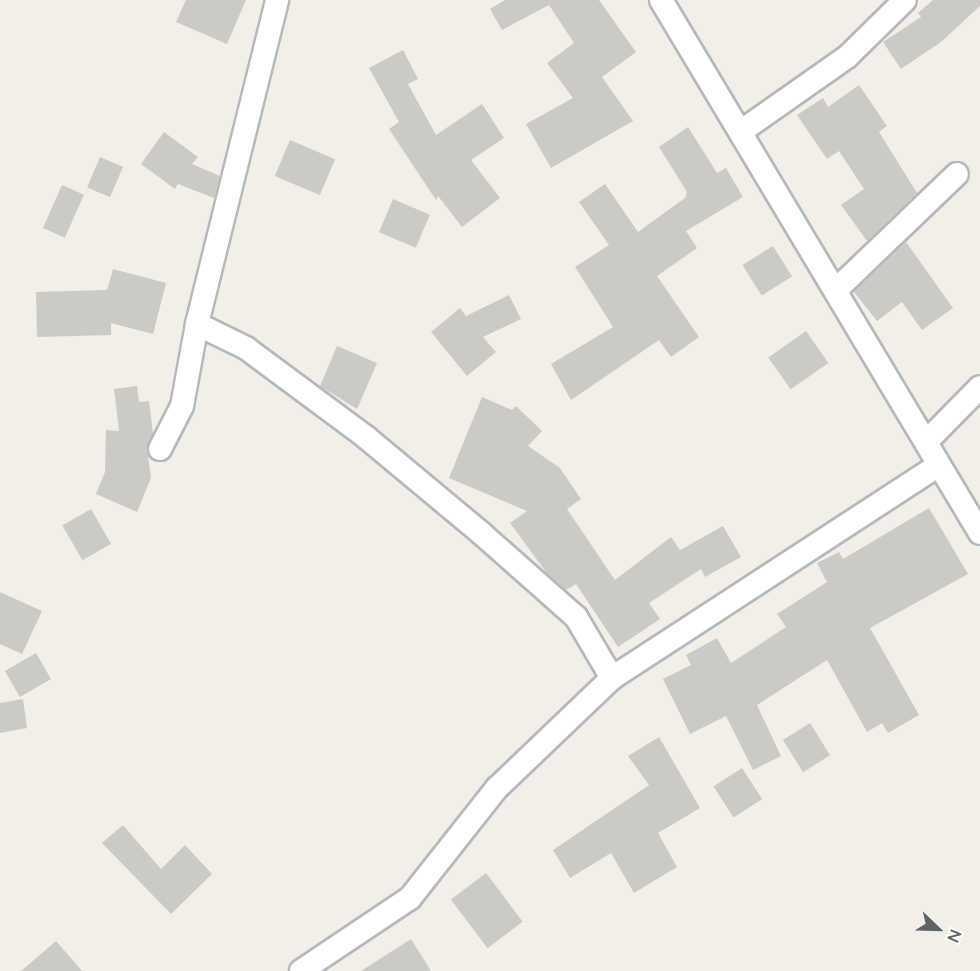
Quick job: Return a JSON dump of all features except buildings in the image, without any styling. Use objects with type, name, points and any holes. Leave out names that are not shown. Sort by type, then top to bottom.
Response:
[{"type":"street","points":[[160,449],[182,406],[197,324],[278,0]]},
{"type":"street","points":[[662,0],[743,129],[928,440],[939,465],[980,532]]},
{"type":"street","points":[[743,129],[846,57],[905,0]]},
{"type":"street","points":[[837,289],[957,174]]},
{"type":"street","points":[[197,324],[256,355],[368,438],[481,532],[576,617],[612,678]]},
{"type":"street","points":[[928,440],[980,387]]},
{"type":"street","points":[[301,971],[410,898],[496,788],[612,678],[939,465]]}]
